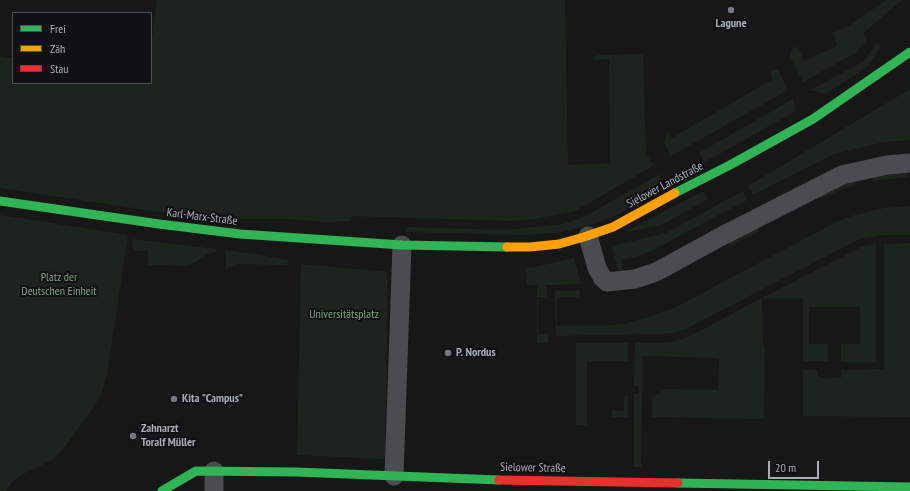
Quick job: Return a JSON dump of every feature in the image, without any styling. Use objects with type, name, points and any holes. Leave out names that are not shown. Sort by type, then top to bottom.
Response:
[{"type":"street","name":"Sielower Landstraße","points":[[402,245],[530,247],[559,244],[613,227],[680,190],[730,165],[813,118],[910,52]]},
{"type":"street","points":[[588,236],[597,268],[607,282],[635,279],[656,272],[842,175],[887,165],[910,164]]},
{"type":"street","name":"Karl-Marx-Straße","points":[[0,201],[233,233],[402,245]]},
{"type":"street","points":[[394,476],[402,245]]},
{"type":"street","name":"Sielower Straße","points":[[162,491],[196,471],[296,472],[394,476],[510,485],[910,487]]},
{"type":"street","points":[[214,471],[214,491]]},
{"type":"green space","points":[[157,0],[565,0],[568,165],[610,163],[609,59],[595,60],[595,57],[598,55],[643,54],[646,153],[653,166],[575,211],[534,219],[510,221],[352,216],[351,221],[326,222],[287,219],[237,219],[160,212],[0,188],[0,56],[12,58],[12,84],[152,84],[152,38]]},
{"type":"green space","points":[[886,0],[902,0],[863,33],[867,39],[857,52],[803,82],[790,57],[790,52],[793,48],[798,47],[804,61],[837,46],[833,33],[847,27]]},
{"type":"green space","points":[[877,43],[881,46],[869,65],[855,75],[825,94],[810,90],[863,62]]},
{"type":"green space","points":[[773,70],[778,70],[788,90],[671,156],[664,142],[667,130],[672,138],[773,79],[770,72]]},
{"type":"green space","points":[[910,89],[910,140],[884,142],[834,154],[753,195],[748,186]]},
{"type":"green space","points":[[793,99],[796,111],[705,162],[699,153]]},
{"type":"green space","points":[[907,171],[908,177],[873,181],[872,175]]},
{"type":"green space","points":[[660,174],[660,184],[619,214],[598,223],[562,232],[527,235],[405,232],[406,229],[410,227],[505,230],[563,224],[581,218]]},
{"type":"green space","points":[[854,180],[856,186],[846,188],[820,199],[818,194]]},
{"type":"green space","points":[[703,191],[708,199],[662,225],[623,233]]},
{"type":"green space","points":[[743,191],[747,200],[655,249],[639,256],[621,260],[623,272],[618,269],[612,246],[666,233]]},
{"type":"green space","points":[[910,206],[910,235],[882,235],[859,239],[686,329],[673,333],[660,334],[556,336],[555,291],[580,291],[579,297],[557,297],[557,326],[598,326],[623,324],[653,316],[676,307],[838,221],[884,208]]},
{"type":"green space","name":"Platz der Deutschen Einheit","points":[[0,215],[128,235],[107,375],[103,390],[94,407],[64,448],[52,460],[23,474],[12,482],[6,491],[0,491]]},
{"type":"green space","points":[[757,226],[759,231],[730,246],[728,241]]},
{"type":"green space","points":[[133,239],[216,249],[216,252],[211,252],[189,266],[148,265],[148,251],[136,251],[132,247]]},
{"type":"green space","points":[[910,243],[910,417],[803,416],[803,370],[818,370],[818,377],[841,378],[841,370],[884,369],[884,244]]},
{"type":"green space","points":[[876,244],[876,362],[841,362],[841,344],[860,344],[860,307],[809,307],[809,344],[828,344],[828,361],[803,361],[803,298],[762,298],[861,247]]},
{"type":"green space","points":[[226,250],[289,260],[287,265],[237,264],[226,269]]},
{"type":"green space","points":[[574,258],[581,284],[546,285],[547,297],[538,297],[538,334],[548,334],[548,343],[537,343],[537,285],[527,285],[526,268]]},
{"type":"green space","name":"Universitätsplatz","points":[[301,264],[388,272],[385,459],[297,455]]},
{"type":"green space","points":[[762,298],[763,345],[765,346],[764,419],[652,417],[652,397],[666,389],[718,390],[719,358],[643,356],[641,467],[634,467],[634,394],[639,394],[639,386],[634,385],[635,343],[662,343],[676,341],[690,336]]},
{"type":"green space","points":[[576,343],[628,343],[628,361],[587,361],[587,426],[576,425]]},
{"type":"green space","points":[[624,396],[628,396],[628,417],[612,417],[612,411],[624,411]]},
{"type":"traffic: fast","points":[[675,193],[730,165],[813,119],[910,52]]},
{"type":"traffic: fast","points":[[0,201],[240,234],[402,245],[507,247]]},
{"type":"traffic: fast","points":[[162,491],[196,471],[296,472],[499,480]]},
{"type":"traffic: fast","points":[[678,483],[910,487]]},
{"type":"traffic: slow","points":[[507,247],[530,247],[559,244],[584,237],[613,227],[675,193]]},
{"type":"traffic: jam","points":[[499,480],[678,483]]},
{"type":"place","name":"Lagune","points":[[731,10]]},
{"type":"place","name":"P. Nordus","points":[[448,353]]},
{"type":"place","name":"Kita \"Campus\"","points":[[174,399]]},
{"type":"place","name":"Zahnarzt Toralf Müller","points":[[133,436]]}]
